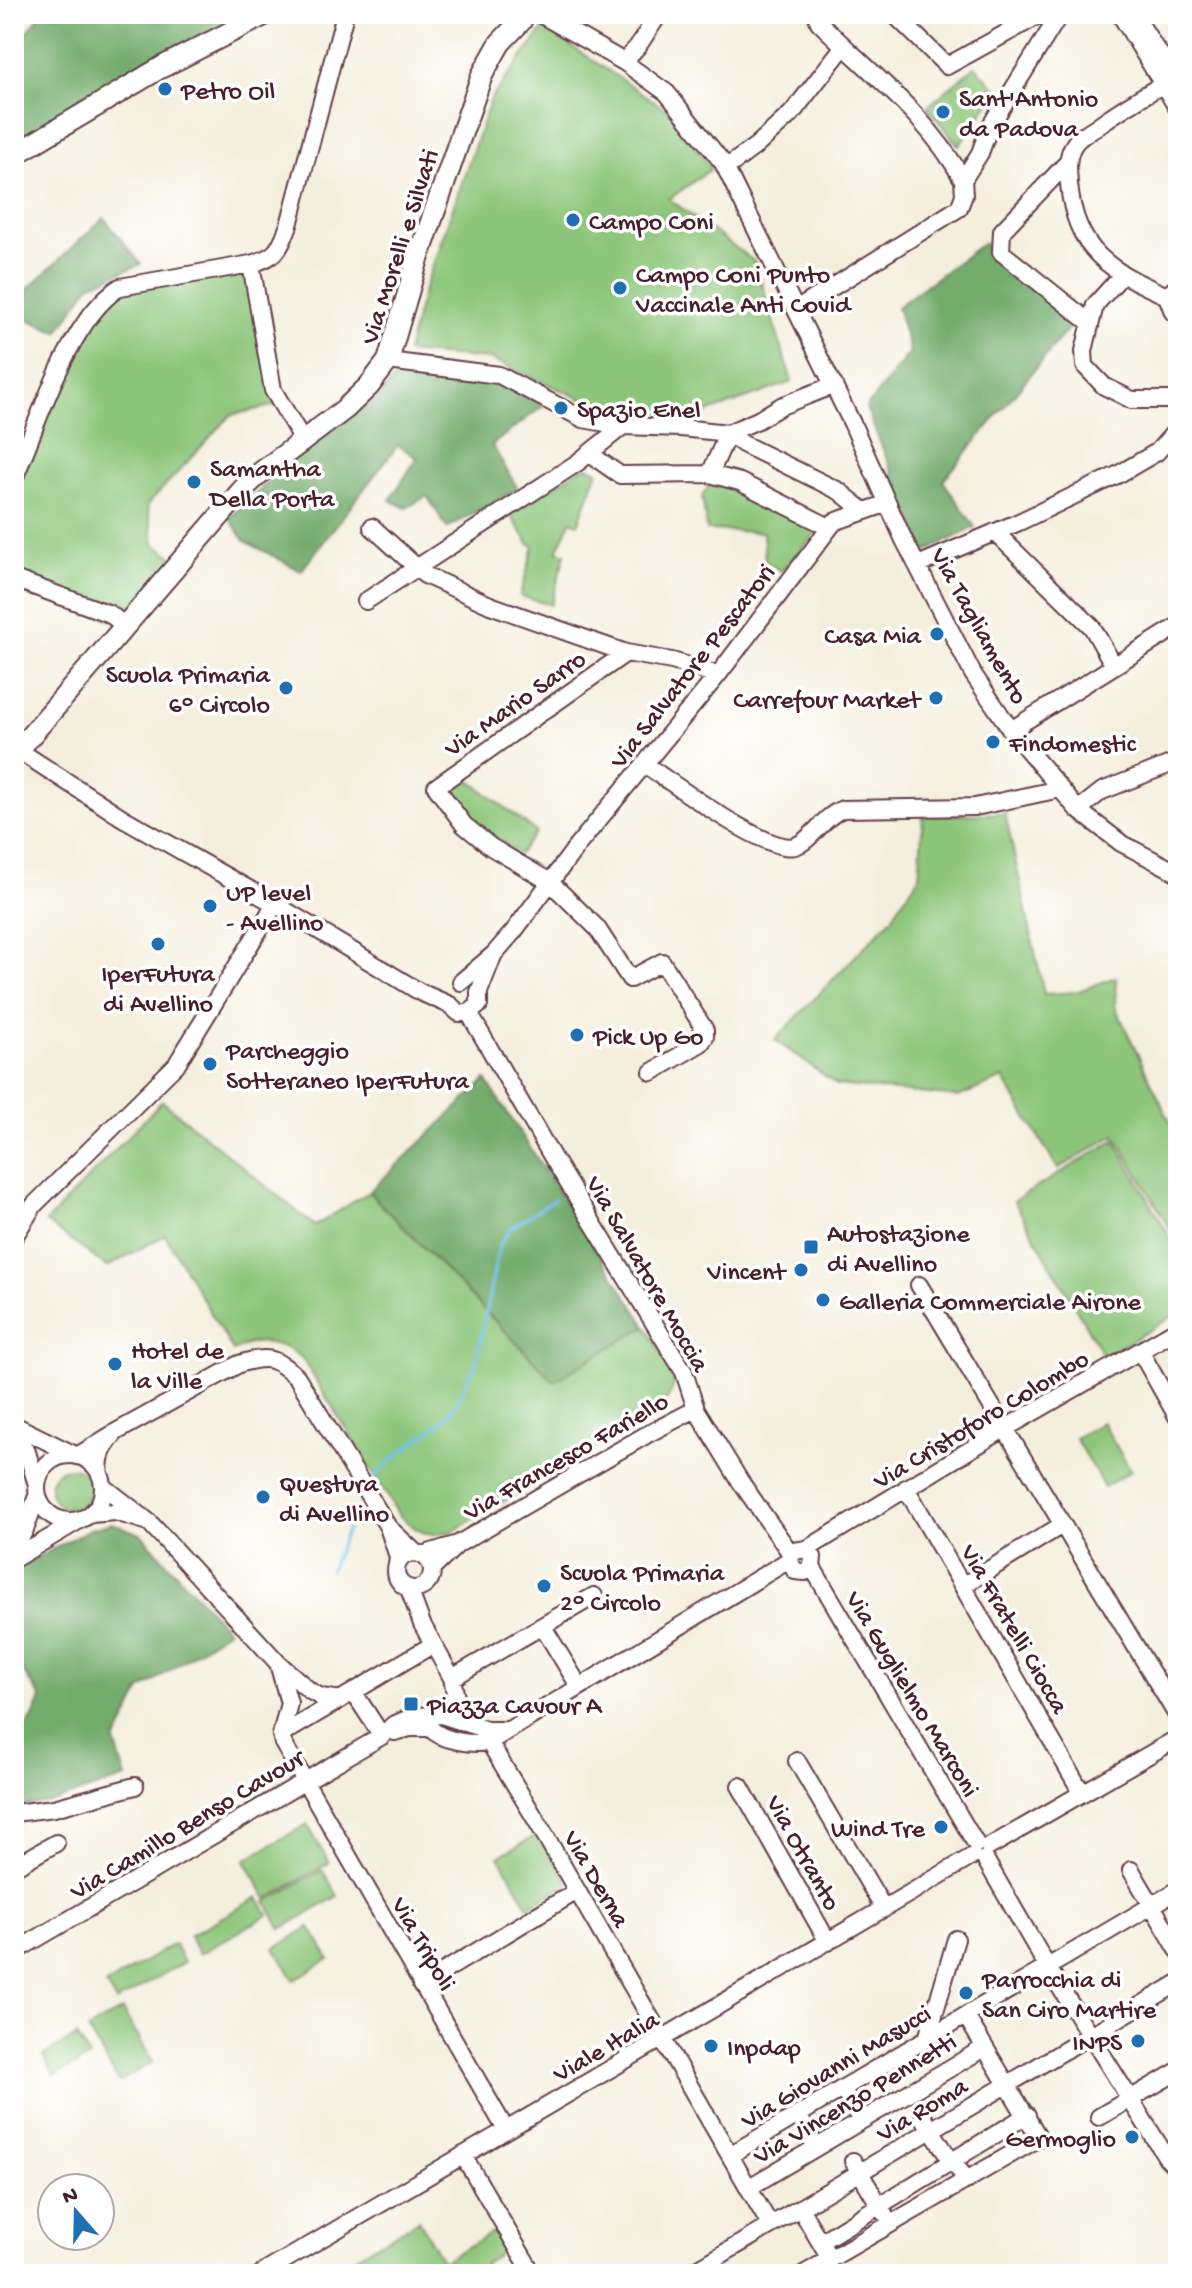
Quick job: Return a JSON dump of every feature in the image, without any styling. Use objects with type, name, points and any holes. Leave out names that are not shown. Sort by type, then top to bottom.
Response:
[{"type":"main road","points":[[14,155],[162,67],[266,14]]},
{"type":"main road","name":"Via Morelli e Silvati","points":[[16,752],[243,489],[302,439],[345,409],[369,386],[388,361],[417,262],[482,75],[500,43],[523,16]]},
{"type":"street","points":[[14,479],[67,354],[90,315],[108,295],[120,287],[251,264],[272,258],[280,248],[289,225],[345,14]]},
{"type":"street","points":[[624,62],[659,14]]},
{"type":"street","points":[[796,310],[959,208],[964,195],[963,180],[954,163],[900,99],[819,22],[816,14]]},
{"type":"street","points":[[894,14],[947,66],[1041,14]]},
{"type":"street","points":[[954,163],[971,150],[989,128],[1060,14]]},
{"type":"street","points":[[1120,14],[1178,109]]},
{"type":"street","points":[[1089,322],[1001,252],[1002,231],[1067,163],[1075,143],[1142,94],[1178,76],[1155,48],[1134,14]]},
{"type":"street","name":"Via Tagliamento","points":[[523,16],[624,62],[670,96],[726,168],[973,674],[1011,730],[1078,810],[1105,833],[1178,873]]},
{"type":"street","points":[[726,168],[792,113],[844,46]]},
{"type":"street","points":[[963,180],[980,153],[989,128]]},
{"type":"street","points":[[1067,163],[1071,209],[1089,246],[1122,275],[1173,291],[1173,312],[1178,317]]},
{"type":"street","points":[[251,264],[273,390],[302,439]]},
{"type":"street","points":[[1122,275],[1095,305],[1084,351],[1085,366],[1104,386],[1132,400],[1178,400]]},
{"type":"street","points":[[388,361],[499,375],[583,419],[623,426],[728,433],[781,406],[834,385]]},
{"type":"street","points":[[366,601],[590,454],[623,426]]},
{"type":"street","points":[[918,565],[1119,474],[1157,452],[1178,428]]},
{"type":"street","points":[[710,474],[728,433]]},
{"type":"street","points":[[728,433],[743,444],[839,491],[864,511]]},
{"type":"street","points":[[590,454],[620,475],[710,474],[740,482],[829,527]]},
{"type":"street","name":"Via Salvatore Pescatori","points":[[454,993],[494,954],[718,675],[829,527],[834,522],[888,503]]},
{"type":"street","points":[[372,527],[425,575],[490,605],[626,653],[672,661],[718,675]]},
{"type":"street","points":[[995,532],[1092,627],[1114,666]]},
{"type":"street","points":[[14,579],[110,614],[125,626]]},
{"type":"street","points":[[1011,730],[1178,626]]},
{"type":"street","name":"Via Mario Sarro","points":[[550,882],[482,840],[464,825],[436,787],[626,653]]},
{"type":"street","points":[[16,752],[410,985],[454,993],[470,983],[476,1003],[459,1013],[454,993]]},
{"type":"street","points":[[1078,810],[1102,791],[1178,761]]},
{"type":"street","points":[[644,764],[761,840],[784,848],[798,846],[832,813],[843,809],[975,807],[1060,789]]},
{"type":"street","points":[[550,882],[597,928],[630,979],[662,962],[705,1030],[701,1043],[652,1072]]},
{"type":"street","points":[[14,1237],[34,1205],[176,1065],[275,904]]},
{"type":"street","name":"Via Salvatore Pescatori","points":[[476,1003],[494,954]]},
{"type":"street","name":"Via Salvatore Moccia","points":[[476,1003],[493,1056],[684,1372],[696,1409],[740,1481],[796,1554],[813,1557],[812,1567]]},
{"type":"street","points":[[34,1205],[54,1200],[157,1096]]},
{"type":"street","points":[[919,1285],[1178,1717]]},
{"type":"street","name":"Via Cristoforo Colombo","points":[[489,1742],[1004,1429],[1178,1329]]},
{"type":"street","points":[[1140,1351],[1178,1418]]},
{"type":"street","points":[[14,1549],[25,1530],[46,1465],[55,1459],[77,1456],[239,1364],[260,1357],[281,1362],[297,1377],[388,1527],[423,1559],[426,1585],[409,1589],[396,1577],[398,1557],[388,1527]]},
{"type":"street","name":"Via Francesco Fariello","points":[[423,1559],[458,1544],[696,1409]]},
{"type":"street","points":[[14,1425],[87,1460],[102,1481],[149,1522],[278,1663],[310,1691],[321,1697],[347,1696]]},
{"type":"street","points":[[14,1559],[86,1517],[98,1506],[102,1481],[98,1462],[116,1432]]},
{"type":"street","points":[[14,1433],[27,1452],[37,1491],[49,1515],[70,1521],[115,1512],[149,1522]]},
{"type":"street","name":"Via Fratelli Ciocca","points":[[906,1488],[1082,1793]]},
{"type":"street","points":[[964,1585],[1062,1525]]},
{"type":"street","points":[[397,1565],[405,1556],[423,1559]]},
{"type":"street","name":"Via Guglielmo Marconi","points":[[812,1567],[1018,1920],[1175,2167]]},
{"type":"street","points":[[409,1589],[432,1645],[452,1678],[456,1698],[444,1721],[433,1732],[477,1744],[489,1742]]},
{"type":"street","points":[[452,1678],[594,1596]]},
{"type":"street","points":[[543,1627],[579,1686]]},
{"type":"street","points":[[281,1735],[432,1645]]},
{"type":"street","points":[[278,1663],[294,1711],[311,1708],[310,1691]]},
{"type":"street","points":[[347,1696],[382,1736]]},
{"type":"street","points":[[281,1735],[289,1703]]},
{"type":"street","name":"Via Camillo Benso Cavour","points":[[14,1952],[382,1736],[393,1725],[414,1716],[444,1721]]},
{"type":"street","points":[[444,1721],[487,1730],[506,1730]]},
{"type":"street","points":[[444,1721],[463,1730],[458,1740]]},
{"type":"street","name":"Via Tripoli","points":[[281,1735],[506,2130]]},
{"type":"street","name":"Viale Italia","points":[[269,2272],[463,2155],[1178,1738]]},
{"type":"street","name":"Via Derna","points":[[489,1742],[730,2155],[768,2231]]},
{"type":"street","points":[[797,1761],[884,1909]]},
{"type":"street","points":[[14,1813],[54,1808],[135,1786]]},
{"type":"street","name":"Via Otranto","points":[[740,1786],[828,1942]]},
{"type":"street","points":[[14,1867],[56,1843]]},
{"type":"street","points":[[1131,1870],[1178,1950]]},
{"type":"street","name":"Via Giovanni Masucci","points":[[730,2155],[843,2089],[895,2065],[927,2039],[1178,1890]]},
{"type":"street","points":[[421,1985],[577,1891]]},
{"type":"street","points":[[927,2039],[956,1939]]},
{"type":"street","name":"Via Roma","points":[[689,2274],[801,2214],[812,2193],[927,2124],[1007,2085],[1178,1983]]},
{"type":"street","points":[[804,2274],[1039,2138],[966,2016]]},
{"type":"street","name":"Via Vincenzo Pennetti","points":[[748,2188],[984,2048]]},
{"type":"street","points":[[1099,2117],[1178,2071]]},
{"type":"street","points":[[843,2089],[861,2121]]},
{"type":"street","points":[[798,2115],[816,2147]]},
{"type":"street","points":[[820,2242],[1027,2115]]},
{"type":"street","points":[[927,2124],[951,2161],[968,2180]]},
{"type":"street","points":[[463,2155],[533,2274]]},
{"type":"street","points":[[857,2166],[891,2225]]},
{"type":"street","points":[[801,2214],[830,2259]]},
{"type":"green space","points":[[41,14],[256,14],[14,145],[14,50]]},
{"type":"green space","name":"Campo Coni","points":[[544,28],[670,112],[711,169],[669,199],[755,262],[792,382],[698,416],[598,406],[490,359],[407,352],[421,299],[491,99]]},
{"type":"green space","points":[[975,66],[998,90],[959,146],[927,107]]},
{"type":"green space","points":[[104,218],[141,264],[90,285],[58,332],[22,317],[14,336],[14,299]]},
{"type":"green space","points":[[983,243],[1076,319],[943,481],[975,527],[925,552],[866,408],[910,352],[897,307]]},
{"type":"green space","points":[[251,264],[282,404],[231,415],[147,505],[154,544],[180,561],[125,626],[14,579],[14,479],[67,354],[108,295]]},
{"type":"green space","points":[[403,368],[499,379],[544,405],[492,445],[518,489],[447,528],[427,496],[406,508],[390,500],[417,458],[398,445],[301,571],[245,541],[229,518],[299,454],[377,399]]},
{"type":"green space","points":[[585,466],[598,471],[578,524],[571,521],[557,551],[565,554],[551,605],[520,596],[534,546],[529,544],[510,514]]},
{"type":"green space","points":[[714,479],[754,495],[819,530],[781,571],[765,561],[763,532],[707,530],[702,496]]},
{"type":"green space","points":[[467,778],[536,832],[519,854],[472,823],[454,787]]},
{"type":"green space","points":[[1005,813],[1044,994],[1076,992],[1116,977],[1115,1006],[1170,1122],[1178,1124],[1178,1242],[1115,1135],[1058,1169],[1003,1078],[958,1097],[837,1085],[775,1040],[890,920],[919,877],[923,816]]},
{"type":"green space","points":[[486,1080],[646,1326],[554,1381],[369,1192]]},
{"type":"green space","points":[[162,1101],[315,1226],[369,1192],[554,1381],[646,1326],[676,1379],[669,1397],[655,1413],[453,1531],[429,1534],[418,1530],[399,1515],[302,1358],[286,1348],[260,1342],[233,1351],[165,1235],[107,1267],[46,1222]]},
{"type":"green space","points":[[1115,1140],[1178,1252],[1178,1313],[1104,1357],[1014,1201]]},
{"type":"green space","points":[[1102,1422],[1131,1471],[1104,1487],[1075,1438]]},
{"type":"green space","points":[[70,1468],[84,1474],[90,1488],[84,1502],[70,1508],[56,1502],[50,1488],[56,1474]]},
{"type":"green space","points":[[112,1523],[141,1534],[228,1630],[141,1690],[115,1742],[126,1778],[52,1802],[14,1807],[14,1735],[31,1720],[41,1698],[14,1658],[14,1570],[90,1529]]},
{"type":"green space","points":[[307,1824],[329,1863],[267,1899],[245,1860]]},
{"type":"green space","points":[[539,1834],[569,1884],[529,1907],[499,1856]]},
{"type":"green space","points":[[322,1870],[338,1896],[281,1929],[266,1902]]},
{"type":"green space","points":[[258,1897],[268,1915],[199,1954],[189,1936]]},
{"type":"green space","points":[[310,1927],[329,1959],[294,1980],[275,1948]]},
{"type":"green space","points":[[174,1944],[184,1962],[116,2002],[106,1985]]},
{"type":"green space","points":[[122,2010],[153,2062],[119,2082],[88,2030]]},
{"type":"green space","points":[[77,2036],[89,2057],[55,2076],[43,2056]]},
{"type":"green space","points":[[419,2220],[442,2261],[494,2232],[505,2251],[484,2263],[489,2274],[325,2274]]},
{"type":"waterway","points":[[374,1478],[394,1458],[443,1421],[454,1407],[476,1363],[499,1246],[511,1228],[555,1199]]},
{"type":"waterway","points":[[330,1570],[351,1521]]},
{"type":"place","name":"Petro Oil","points":[[165,89]]},
{"type":"place","name":"Sant'Antonio da Padova","points":[[943,112]]},
{"type":"place","name":"Campo Coni","points":[[573,220]]},
{"type":"place","name":"Campo Coni Punto Vaccinale Anti Covid","points":[[620,288]]},
{"type":"place","name":"Spazio Enel","points":[[561,408]]},
{"type":"place","name":"Samantha Della Porta","points":[[194,482]]},
{"type":"place","name":"Casa Mia","points":[[937,634]]},
{"type":"place","name":"Scuola Primaria 6° Circolo","points":[[286,688]]},
{"type":"place","name":"Carrefour Market","points":[[936,698]]},
{"type":"place","name":"Findomestic","points":[[993,742]]},
{"type":"place","name":"UP level - Avellino","points":[[210,906]]},
{"type":"place","name":"IperFutura di Avellino","points":[[158,944]]},
{"type":"place","name":"Pick Up Go","points":[[577,1035]]},
{"type":"place","name":"Parcheggio Sotteraneo IperFutura","points":[[210,1064]]},
{"type":"place","name":"Autostazione di Avellino","points":[[811,1247]]},
{"type":"place","name":"Vincent","points":[[801,1270]]},
{"type":"place","name":"Galleria Commerciale Airone","points":[[823,1300]]},
{"type":"place","name":"Hotel de la Ville","points":[[115,1364]]},
{"type":"place","name":"Questura di Avellino","points":[[263,1497]]},
{"type":"place","name":"Scuola Primaria 2° Circolo","points":[[544,1586]]},
{"type":"place","name":"Piazza Cavour A","points":[[411,1704]]},
{"type":"place","name":"Wind Tre","points":[[941,1827]]},
{"type":"place","name":"Parrocchia di San Ciro Martire","points":[[966,1993]]},
{"type":"place","name":"INPS","points":[[1138,2041]]},
{"type":"place","name":"Inpdap","points":[[711,2046]]},
{"type":"place","name":"Germoglio","points":[[1132,2137]]}]
